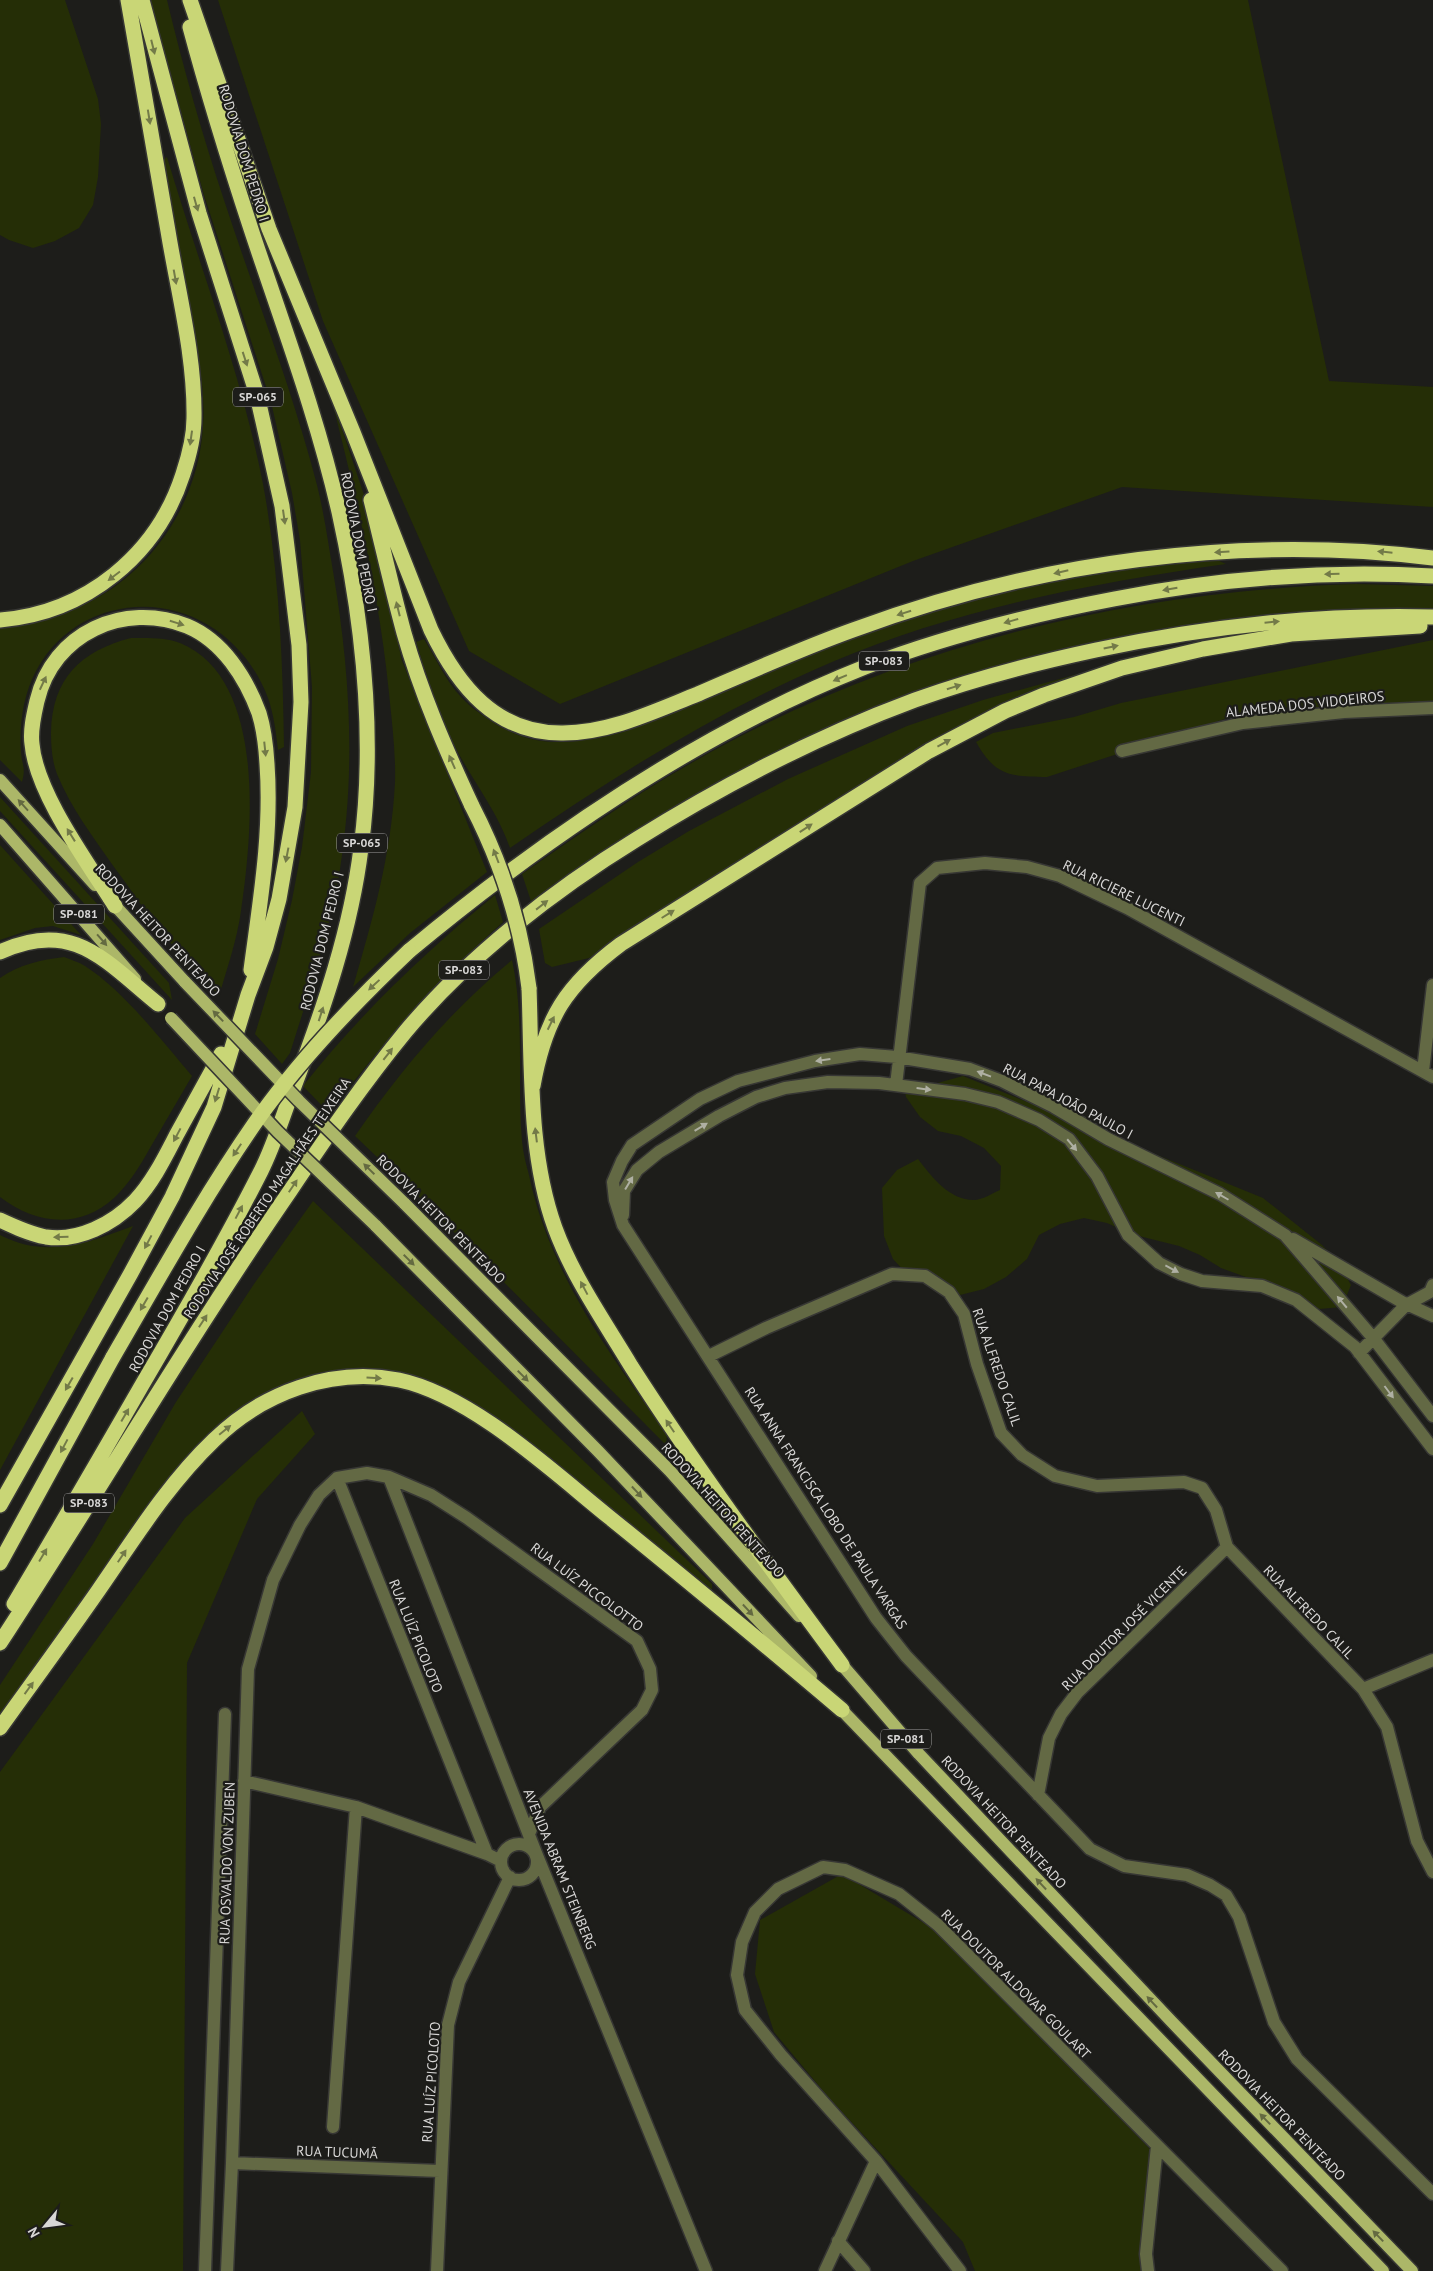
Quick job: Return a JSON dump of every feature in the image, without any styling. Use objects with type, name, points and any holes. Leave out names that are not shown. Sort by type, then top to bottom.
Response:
[{"type":"highway","points":[[0,620],[44,612],[74,600],[99,587],[121,571],[143,548],[169,510],[191,445],[194,419],[189,353],[128,0]]},
{"type":"highway","name":"SP-065","points":[[0,1505],[131,1273],[192,1157],[214,1107],[248,995],[266,947],[278,899],[295,807],[301,702],[291,572],[282,506],[257,395],[199,213],[142,0]]},
{"type":"highway","name":"RODOVIA DOM PEDRO I","points":[[0,1627],[190,1304],[264,1166],[331,983],[350,908],[361,849],[366,792],[368,733],[365,675],[355,599],[339,512],[312,408],[247,215],[205,83],[182,0]]},
{"type":"highway","points":[[190,0],[269,229],[353,432],[431,630],[445,658],[466,688],[488,709],[510,722],[537,732],[592,731],[666,707],[861,627],[958,596],[1068,570],[1170,556],[1271,550],[1378,551],[1433,558]]},
{"type":"highway","points":[[353,432],[404,633],[416,671],[450,758],[488,838],[508,887],[525,958],[529,988],[535,1125],[546,1197],[555,1228],[584,1291],[655,1402],[716,1494],[842,1664]]},
{"type":"highway","name":"SP-083","points":[[0,1563],[113,1357],[227,1165],[256,1122],[304,1061],[352,1006],[409,951],[489,886],[620,796],[727,732],[798,696],[866,667],[1020,618],[1176,587],[1228,580],[1336,574],[1433,576]]},
{"type":"highway","name":"RODOVIA JOSÉ ROBERTO MAGALHÃES TEIXEIRA","points":[[0,1643],[238,1265],[338,1118],[423,1012],[466,968],[536,910],[606,858],[717,791],[782,758],[867,720],[926,697],[1036,663],[1136,642],[1270,622],[1318,617],[1433,617]]},
{"type":"highway","points":[[115,906],[48,798],[39,774],[32,744],[34,714],[44,681],[54,660],[69,644],[87,631],[106,624],[131,618],[160,618],[188,627],[210,640],[230,659],[246,683],[259,714],[265,745],[268,782],[268,824],[248,995]]},
{"type":"highway","points":[[534,1086],[538,1058],[552,1019],[565,997],[598,961],[621,944],[866,790],[968,730],[1044,695],[1122,668],[1164,657],[1291,634],[1433,625]]},
{"type":"highway","points":[[0,952],[21,944],[44,939],[66,940],[85,947],[158,1004]]},
{"type":"highway","points":[[0,1220],[20,1230],[47,1237],[70,1236],[94,1230],[134,1202],[155,1175],[242,1015]]},
{"type":"highway","points":[[0,1728],[150,1514],[184,1470],[215,1438],[244,1414],[276,1396],[308,1384],[343,1378],[370,1377],[400,1380],[431,1391],[466,1408],[501,1432],[663,1560],[842,1710]]},
{"type":"main road","name":"RODOVIA HEITOR PENTEADO","points":[[0,780],[185,982],[299,1101],[404,1203],[670,1471],[842,1664],[919,1754],[1170,2021],[1412,2271]]},
{"type":"main road","name":"SP-081","points":[[0,825],[158,1004],[278,1132],[375,1225],[598,1451],[842,1710],[1383,2271]]},
{"type":"street","name":"ALAMEDA DOS VIDOEIROS","points":[[1122,751],[1243,723],[1344,712],[1433,708]]},
{"type":"street","name":"RUA RICIERE LUCENTI","points":[[896,1085],[920,883],[937,868],[985,863],[1027,867],[1060,876],[1126,908],[1428,1074]]},
{"type":"street","points":[[1428,1074],[1433,985]]},
{"type":"street","name":"RUA PAPA JOÃO PAULO I","points":[[623,1225],[615,1200],[613,1182],[622,1161],[632,1145],[700,1099],[738,1082],[815,1061],[860,1054],[898,1057],[970,1069],[1002,1081],[1054,1107],[1108,1139],[1220,1194],[1285,1235],[1374,1339],[1433,1416]]},
{"type":"street","points":[[623,1225],[624,1191],[637,1170],[659,1152],[719,1116],[756,1097],[785,1088],[828,1082],[896,1085],[965,1094],[998,1102],[1038,1120],[1068,1139],[1097,1176],[1128,1235],[1160,1263],[1181,1274],[1202,1281],[1262,1286],[1296,1300],[1359,1353],[1433,1449]]},
{"type":"street","name":"RUA ANNA FRANCISCA LOBO DE PAULA VARGAS","points":[[623,1225],[876,1618],[906,1656],[1090,1850],[1124,1866],[1188,1875],[1210,1885],[1226,1896],[1239,1917],[1274,2022],[1297,2059],[1433,2194]]},
{"type":"street","points":[[1285,1235],[1406,1304],[1433,1316]]},
{"type":"street","name":"RUA ALFREDO CALIL","points":[[709,1356],[766,1328],[892,1274],[925,1276],[949,1292],[964,1314],[977,1364],[1001,1433],[1022,1455],[1055,1476],[1097,1486],[1184,1482],[1202,1488],[1216,1510],[1227,1547],[1362,1689],[1387,1727],[1417,1841],[1433,1872]]},
{"type":"street","points":[[1359,1353],[1406,1304],[1430,1292],[1433,1285]]},
{"type":"street","points":[[337,1478],[367,1473],[390,1477]]},
{"type":"street","name":"AVENIDA ABRAM STEINBERG","points":[[390,1477],[536,1853],[706,2271]]},
{"type":"street","name":"RUA LUÍZ PICCOLOTTO","points":[[390,1477],[431,1496],[468,1518],[637,1641],[650,1669],[652,1690],[642,1710],[540,1808],[530,1834]]},
{"type":"street","name":"RUA OSVALDO VON ZUBEN","points":[[227,2271],[248,1669],[273,1580],[300,1525],[319,1495],[337,1478]]},
{"type":"street","name":"RUA LUÍZ PICOLOTO","points":[[337,1478],[487,1854]]},
{"type":"street","name":"RUA DOUTOR JOSÉ VICENTE","points":[[1038,1794],[1049,1738],[1061,1714],[1077,1693],[1227,1547]]},
{"type":"street","points":[[1362,1689],[1433,1660]]},
{"type":"street","name":"RUA OSVALDO VON ZUBEN","points":[[205,2271],[225,1714]]},
{"type":"street","points":[[244,1781],[356,1807],[487,1854],[501,1861]]},
{"type":"street","points":[[333,2127],[356,1807]]},
{"type":"street","points":[[520,1843],[529,1846],[536,1853],[538,1862],[535,1871],[528,1878],[519,1880],[510,1877],[503,1870],[501,1861],[504,1852],[511,1845],[520,1843]]},
{"type":"street","name":"RUA DOUTOR ALDOVAR GOULART","points":[[960,2271],[876,2160],[781,2055],[745,2010],[737,1976],[742,1942],[755,1912],[778,1889],[823,1867],[845,1870],[899,1894],[938,1925],[1282,2271]]},
{"type":"street","name":"RUA LUÍZ PICOLOTO","points":[[437,2271],[448,2025],[459,1982],[510,1877]]},
{"type":"street","points":[[1148,2271],[1146,2254],[1157,2146]]},
{"type":"street","points":[[825,2271],[876,2160]]},
{"type":"street","name":"RUA TUCUMÃ","points":[[232,2163],[440,2171]]},
{"type":"street","points":[[838,2241],[864,2271]]},
{"type":"green space","points":[[0,0],[65,0],[98,99],[101,124],[98,177],[93,205],[79,228],[55,241],[33,248],[0,235]]},
{"type":"green space","points":[[150,0],[167,0],[208,150],[285,377],[307,449],[324,517],[344,646],[349,720],[349,757],[348,794],[340,869],[331,916],[318,962],[290,1053],[282,1064],[255,1034],[278,959],[292,900],[302,847],[311,772],[312,687],[300,540],[292,493],[271,402],[204,195]]},
{"type":"green space","points":[[218,0],[1248,0],[1329,381],[1433,387],[1433,507],[1122,487],[913,561],[560,704],[469,651],[323,321]]},
{"type":"green space","points":[[167,157],[219,319],[254,442],[263,484],[273,549],[279,615],[284,747],[278,750],[268,698],[257,675],[243,654],[206,623],[184,613],[160,608],[136,607],[111,611],[77,626],[58,641],[42,660],[28,690],[21,721],[21,756],[24,770],[22,782],[0,760],[0,628],[35,623],[68,612],[99,597],[127,577],[157,546],[181,509],[190,489],[201,447],[204,411],[202,382],[162,161]]},
{"type":"green space","points":[[330,393],[367,504],[402,661],[487,872],[410,933],[353,987],[374,911],[390,836],[395,761],[385,655],[373,579]]},
{"type":"green space","points":[[1217,560],[1226,564],[1075,589],[976,613],[879,643],[832,662],[789,681],[666,747],[510,848],[491,808],[447,731],[416,642],[424,639],[456,691],[468,704],[491,721],[523,737],[554,742],[570,742],[620,733],[806,656],[948,605],[1050,580],[1134,568]]},
{"type":"green space","points":[[1356,584],[1433,586],[1433,610],[1350,611],[1268,617],[1186,627],[1105,641],[1025,660],[946,683],[869,711],[793,744],[725,778],[659,816],[531,901],[522,874],[604,818],[688,765],[765,724],[845,688],[927,658],[1011,633],[1096,613],[1182,599],[1269,589]]},
{"type":"green space","points":[[131,638],[156,638],[174,641],[208,662],[228,690],[241,724],[248,762],[250,803],[248,843],[239,922],[232,954],[219,996],[168,940],[114,867],[76,810],[63,787],[54,764],[51,738],[53,714],[57,697],[64,682],[84,659],[113,644]]},
{"type":"green space","points":[[1433,640],[1433,706],[1258,708],[1047,777],[1014,775],[1005,772],[990,762],[976,742],[993,733],[1074,717],[1121,703]]},
{"type":"green space","points":[[1081,673],[1001,706],[920,747],[589,958],[552,967],[545,963],[539,929],[638,862],[689,831],[788,779],[907,726],[983,700]]},
{"type":"green space","points":[[0,797],[169,983],[172,1000],[0,811]]},
{"type":"green space","points":[[0,845],[81,935],[53,926],[35,928],[0,940]]},
{"type":"green space","points":[[495,895],[503,922],[455,967],[411,1013],[329,1113],[303,1086],[347,1034],[394,985],[443,939]]},
{"type":"green space","points":[[64,957],[85,966],[128,1002],[192,1076],[138,1168],[119,1193],[100,1208],[86,1215],[72,1219],[57,1220],[42,1218],[28,1213],[0,1197],[0,978],[15,969],[31,963]]},
{"type":"green space","points":[[512,960],[520,1028],[522,1145],[538,1211],[566,1279],[624,1374],[667,1434],[666,1445],[419,1197],[355,1136],[390,1088],[427,1043],[468,1000]]},
{"type":"green space","points":[[963,1076],[1263,1198],[1322,1245],[1339,1263],[1351,1285],[1342,1307],[1319,1309],[1298,1296],[1221,1268],[1200,1255],[1179,1246],[1131,1234],[1107,1223],[1084,1218],[1060,1224],[1039,1235],[1027,1259],[1006,1277],[984,1289],[960,1295],[910,1277],[893,1259],[884,1236],[882,1188],[897,1170],[918,1159],[929,1173],[949,1192],[965,1199],[980,1199],[1000,1190],[1001,1166],[984,1148],[961,1136],[938,1131],[920,1117],[906,1097],[905,1092]]},
{"type":"green space","points":[[313,1201],[712,1584],[712,1592],[468,1401],[349,1371],[314,1375],[258,1396],[232,1413],[209,1434],[159,1491],[0,1716],[0,1685],[93,1544],[176,1402],[254,1284]]},
{"type":"green space","points":[[133,1226],[0,1470],[0,1235],[34,1246],[67,1246],[100,1238]]},
{"type":"green space","points":[[302,1411],[315,1434],[257,1499],[187,1663],[183,2271],[0,2271],[0,1772],[185,1518]]},
{"type":"green space","points":[[842,1874],[934,1929],[1151,2150],[1145,2271],[975,2271],[963,2242],[829,2098],[774,2032],[755,1974],[760,1920]]}]
